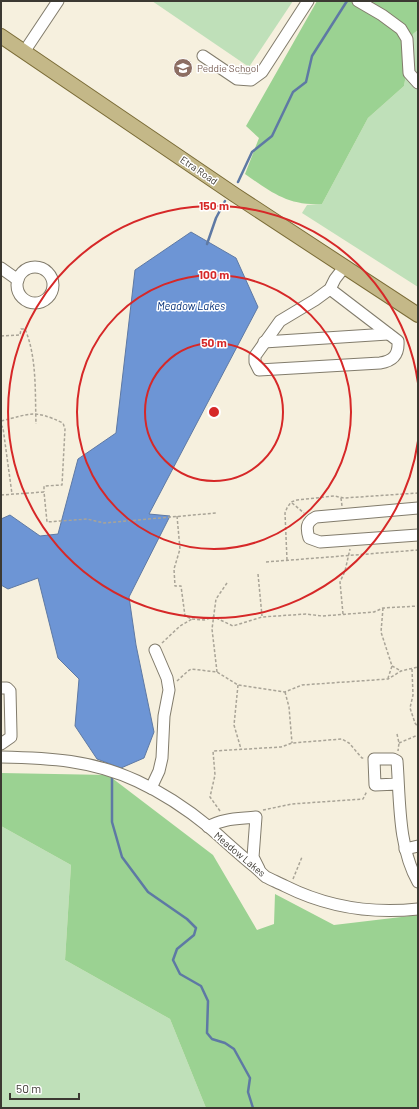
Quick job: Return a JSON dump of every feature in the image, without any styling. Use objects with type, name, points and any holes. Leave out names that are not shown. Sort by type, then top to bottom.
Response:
[{"type":"main road","name":"Etra Road","points":[[1,36],[235,195],[418,315]]},
{"type":"street","points":[[24,52],[58,1]]},
{"type":"street","points":[[203,56],[237,79],[251,80],[262,72],[308,1]]},
{"type":"street","points":[[358,1],[382,15],[401,29],[407,39],[409,73],[418,83]]},
{"type":"street","points":[[330,289],[398,341],[398,350],[393,358],[387,362],[380,363],[259,370],[255,362],[255,356],[280,321],[330,289],[335,279],[345,266]]},
{"type":"street","points":[[1,268],[18,280]]},
{"type":"street","points":[[264,342],[388,334]]},
{"type":"street","points":[[418,508],[316,517],[308,524],[306,530],[309,538],[320,542],[418,535]]},
{"type":"street","points":[[151,788],[159,771],[162,758],[164,716],[169,690],[167,678],[155,650]]},
{"type":"street","points":[[1,688],[7,688],[10,691],[12,733],[11,737],[1,744]]},
{"type":"street","name":"Meadow Lakes","points":[[1,757],[56,759],[79,762],[119,774],[151,788],[171,800],[208,827],[266,876],[307,896],[335,905],[362,910],[396,911],[418,909]]},
{"type":"street","points":[[398,784],[375,785],[374,759],[393,759],[396,761],[405,849],[417,878]]},
{"type":"street","points":[[208,827],[223,820],[256,817],[253,857],[259,870]]},
{"type":"street","points":[[405,849],[418,846]]},
{"type":"path","points":[[1,336],[20,334],[21,329],[25,329],[31,342],[36,424]]},
{"type":"path","points":[[1,421],[28,413],[36,413],[49,416],[63,423],[65,429],[62,485],[44,486],[47,522],[87,519],[104,523],[216,512]]},
{"type":"path","points":[[1,425],[3,428],[12,494]]},
{"type":"path","points":[[1,495],[44,492]]},
{"type":"path","points":[[291,502],[312,519]]},
{"type":"path","points":[[177,516],[180,550],[174,569],[176,586],[181,586],[185,616],[192,619],[204,620],[214,617],[234,626],[262,617],[306,614],[322,616],[374,612],[382,608],[418,606]]},
{"type":"path","points":[[343,614],[340,582],[349,556],[352,540]]},
{"type":"path","points":[[266,562],[418,550]]},
{"type":"path","points":[[258,574],[262,617]]},
{"type":"path","points":[[217,672],[212,629],[216,599],[227,583]]},
{"type":"path","points":[[382,608],[381,632],[392,666],[388,679]]},
{"type":"path","points":[[155,650],[180,626],[192,619]]},
{"type":"path","points":[[392,666],[402,671]]},
{"type":"path","points":[[169,690],[188,671],[191,670],[217,672],[238,685],[285,692],[302,685],[388,679],[402,671],[418,666]]},
{"type":"path","points":[[412,668],[413,695],[410,708],[415,723],[418,727]]},
{"type":"path","points":[[238,685],[234,725],[241,750]]},
{"type":"path","points":[[285,692],[289,707],[292,743]]},
{"type":"path","points":[[396,761],[399,743],[397,734]]},
{"type":"path","points":[[399,743],[418,735]]},
{"type":"path","points":[[223,813],[210,797],[215,775],[213,751],[281,747],[292,743],[342,739],[349,743],[362,758],[374,759]]},
{"type":"path","points":[[257,810],[292,804],[363,799],[367,790],[375,785]]},
{"type":"path","points":[[289,888],[302,857]]},
{"type":"green space","points":[[152,1],[293,1],[249,67]]},
{"type":"green space","points":[[317,1],[418,1],[418,30],[413,34],[404,86],[368,118],[322,204],[310,204],[299,203],[280,196],[263,187],[245,174],[259,138],[246,126]]},
{"type":"green space","points":[[418,30],[418,287],[302,213],[307,205],[322,204],[368,118],[404,86],[413,34]]},
{"type":"green space","points":[[1,773],[108,775],[213,855],[257,930],[274,924],[275,894],[334,925],[418,915],[418,1108],[206,1108],[170,1019],[65,960],[71,865],[1,826]]},
{"type":"green space","points":[[1,826],[71,865],[65,960],[170,1019],[206,1108],[1,1108]]},
{"type":"water","name":"Meadow Lakes","points":[[191,232],[236,258],[258,307],[149,514],[170,516],[129,597],[136,645],[154,732],[144,758],[121,768],[97,759],[75,726],[79,679],[58,658],[38,578],[8,589],[1,585],[1,519],[10,515],[40,536],[58,534],[78,459],[116,433],[135,270]]},
{"type":"waterway","points":[[238,182],[252,152],[272,136],[293,92],[306,82],[312,56],[347,1]]},
{"type":"waterway","points":[[207,244],[216,218],[225,201]]},
{"type":"waterway","points":[[112,775],[112,822],[122,857],[148,892],[187,919],[196,928],[194,935],[177,949],[173,960],[180,974],[201,986],[208,1001],[207,1033],[212,1039],[225,1043],[234,1049],[250,1078],[248,1092],[253,1108]]},
{"type":"place","name":"Peddie School","points":[[183,68]]}]
